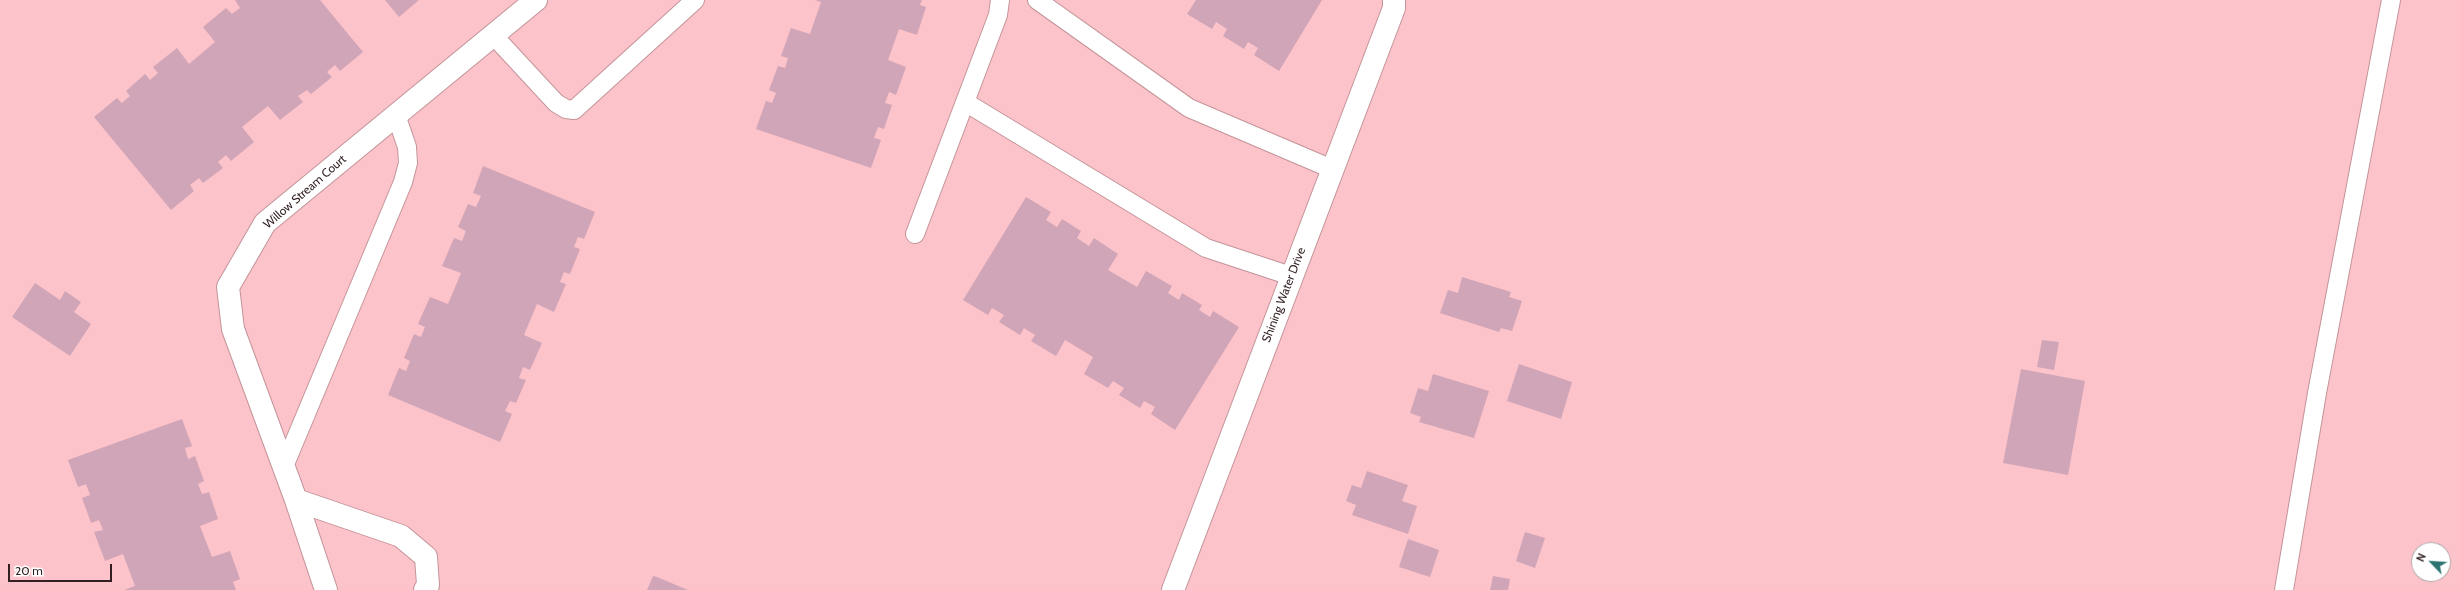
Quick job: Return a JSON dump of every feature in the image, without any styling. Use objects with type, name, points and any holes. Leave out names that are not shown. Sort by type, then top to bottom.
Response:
[{"type":"street","name":"Willow Stream Court","points":[[326,590],[296,500],[283,469],[233,329],[228,287],[265,223],[536,0]]},
{"type":"street","name":"Shining Water Drive","points":[[1173,590],[1394,8],[1394,0]]},
{"type":"street","points":[[296,500],[401,536],[426,557],[428,585],[426,590]]},
{"type":"lane","points":[[493,35],[556,103],[566,109],[574,110],[695,0]]},
{"type":"lane","points":[[915,234],[998,15],[1000,0]]},
{"type":"lane","points":[[1037,0],[1189,108],[1332,168]]},
{"type":"lane","points":[[2284,590],[2330,323],[2391,0]]},
{"type":"lane","points":[[965,102],[1206,248],[1291,276]]},
{"type":"lane","points":[[283,469],[403,182],[408,163],[407,147],[396,115]]},
{"type":"shaded area","points":[[0,0],[2459,0],[2459,590],[0,590]]},
{"type":"building","points":[[235,0],[320,0],[363,52],[340,71],[335,65],[327,72],[332,77],[311,94],[307,90],[298,96],[303,102],[280,120],[268,106],[242,127],[254,142],[231,161],[226,155],[218,162],[223,168],[203,183],[199,178],[190,185],[194,191],[171,210],[94,117],[117,98],[122,103],[130,96],[126,91],[145,74],[150,80],[158,73],[153,67],[177,48],[189,64],[215,42],[203,27],[226,8],[232,14],[240,8]]},
{"type":"building","points":[[385,0],[419,0],[399,17]]},
{"type":"building","points":[[815,0],[922,0],[920,5],[926,7],[917,35],[899,29],[888,60],[906,67],[896,95],[889,92],[885,103],[892,105],[884,129],[878,127],[874,138],[881,140],[871,168],[756,129],[766,101],[772,103],[776,93],[769,90],[778,66],[785,68],[788,58],[781,56],[791,28],[810,34],[821,2]]},
{"type":"building","points":[[1196,0],[1322,0],[1279,71],[1254,55],[1258,48],[1248,42],[1244,49],[1223,36],[1227,29],[1216,22],[1212,29],[1187,14]]},
{"type":"building","points":[[483,166],[595,212],[584,239],[578,237],[574,247],[580,249],[570,274],[564,272],[560,282],[566,284],[554,312],[537,304],[524,335],[542,343],[530,370],[523,367],[519,378],[526,380],[516,403],[510,401],[505,411],[512,414],[500,442],[388,395],[399,368],[406,371],[410,361],[404,358],[414,334],[421,337],[425,327],[418,324],[430,297],[448,304],[461,273],[442,266],[454,238],[462,241],[466,231],[458,227],[468,204],[476,207],[481,196],[473,193]]},
{"type":"building","points":[[1026,197],[1051,212],[1046,220],[1057,227],[1062,219],[1081,231],[1077,238],[1089,246],[1094,238],[1118,254],[1108,270],[1137,287],[1146,271],[1172,286],[1168,293],[1179,300],[1182,293],[1202,305],[1199,310],[1210,317],[1213,311],[1239,327],[1175,430],[1151,414],[1155,407],[1144,401],[1140,408],[1119,395],[1124,388],[1113,381],[1108,388],[1084,374],[1093,357],[1065,340],[1056,356],[1031,341],[1035,335],[1024,328],[1020,335],[999,322],[1004,315],[992,308],[988,315],[963,300]]},
{"type":"building","points":[[1462,277],[1511,292],[1509,297],[1522,301],[1512,331],[1501,328],[1499,332],[1440,313],[1448,290],[1458,293]]},
{"type":"building","points":[[35,283],[60,300],[65,291],[81,302],[74,312],[91,324],[70,356],[12,317]]},
{"type":"building","points":[[2042,340],[2059,342],[2054,370],[2037,367]]},
{"type":"building","points":[[1519,364],[1572,382],[1561,419],[1507,401]]},
{"type":"building","points":[[2021,369],[2085,381],[2068,475],[2003,463]]},
{"type":"building","points":[[1433,374],[1489,391],[1474,438],[1419,422],[1421,417],[1410,413],[1418,388],[1428,391]]},
{"type":"building","points":[[182,419],[192,446],[185,448],[188,459],[195,456],[204,481],[198,484],[202,494],[209,492],[218,519],[200,526],[212,557],[230,551],[240,579],[233,582],[236,590],[124,590],[135,586],[123,554],[105,561],[94,532],[103,530],[99,520],[91,523],[82,498],[90,495],[86,484],[78,487],[68,460]]},
{"type":"building","points":[[1367,471],[1408,485],[1402,501],[1417,506],[1408,534],[1352,515],[1356,505],[1346,501],[1352,485],[1361,488]]},
{"type":"building","points":[[1525,532],[1545,538],[1535,568],[1516,561]]},
{"type":"building","points":[[1408,539],[1439,550],[1430,577],[1399,567]]},
{"type":"building","points":[[653,576],[657,577],[688,590],[647,590]]},
{"type":"building","points":[[1493,576],[1510,579],[1508,590],[1490,590]]}]
